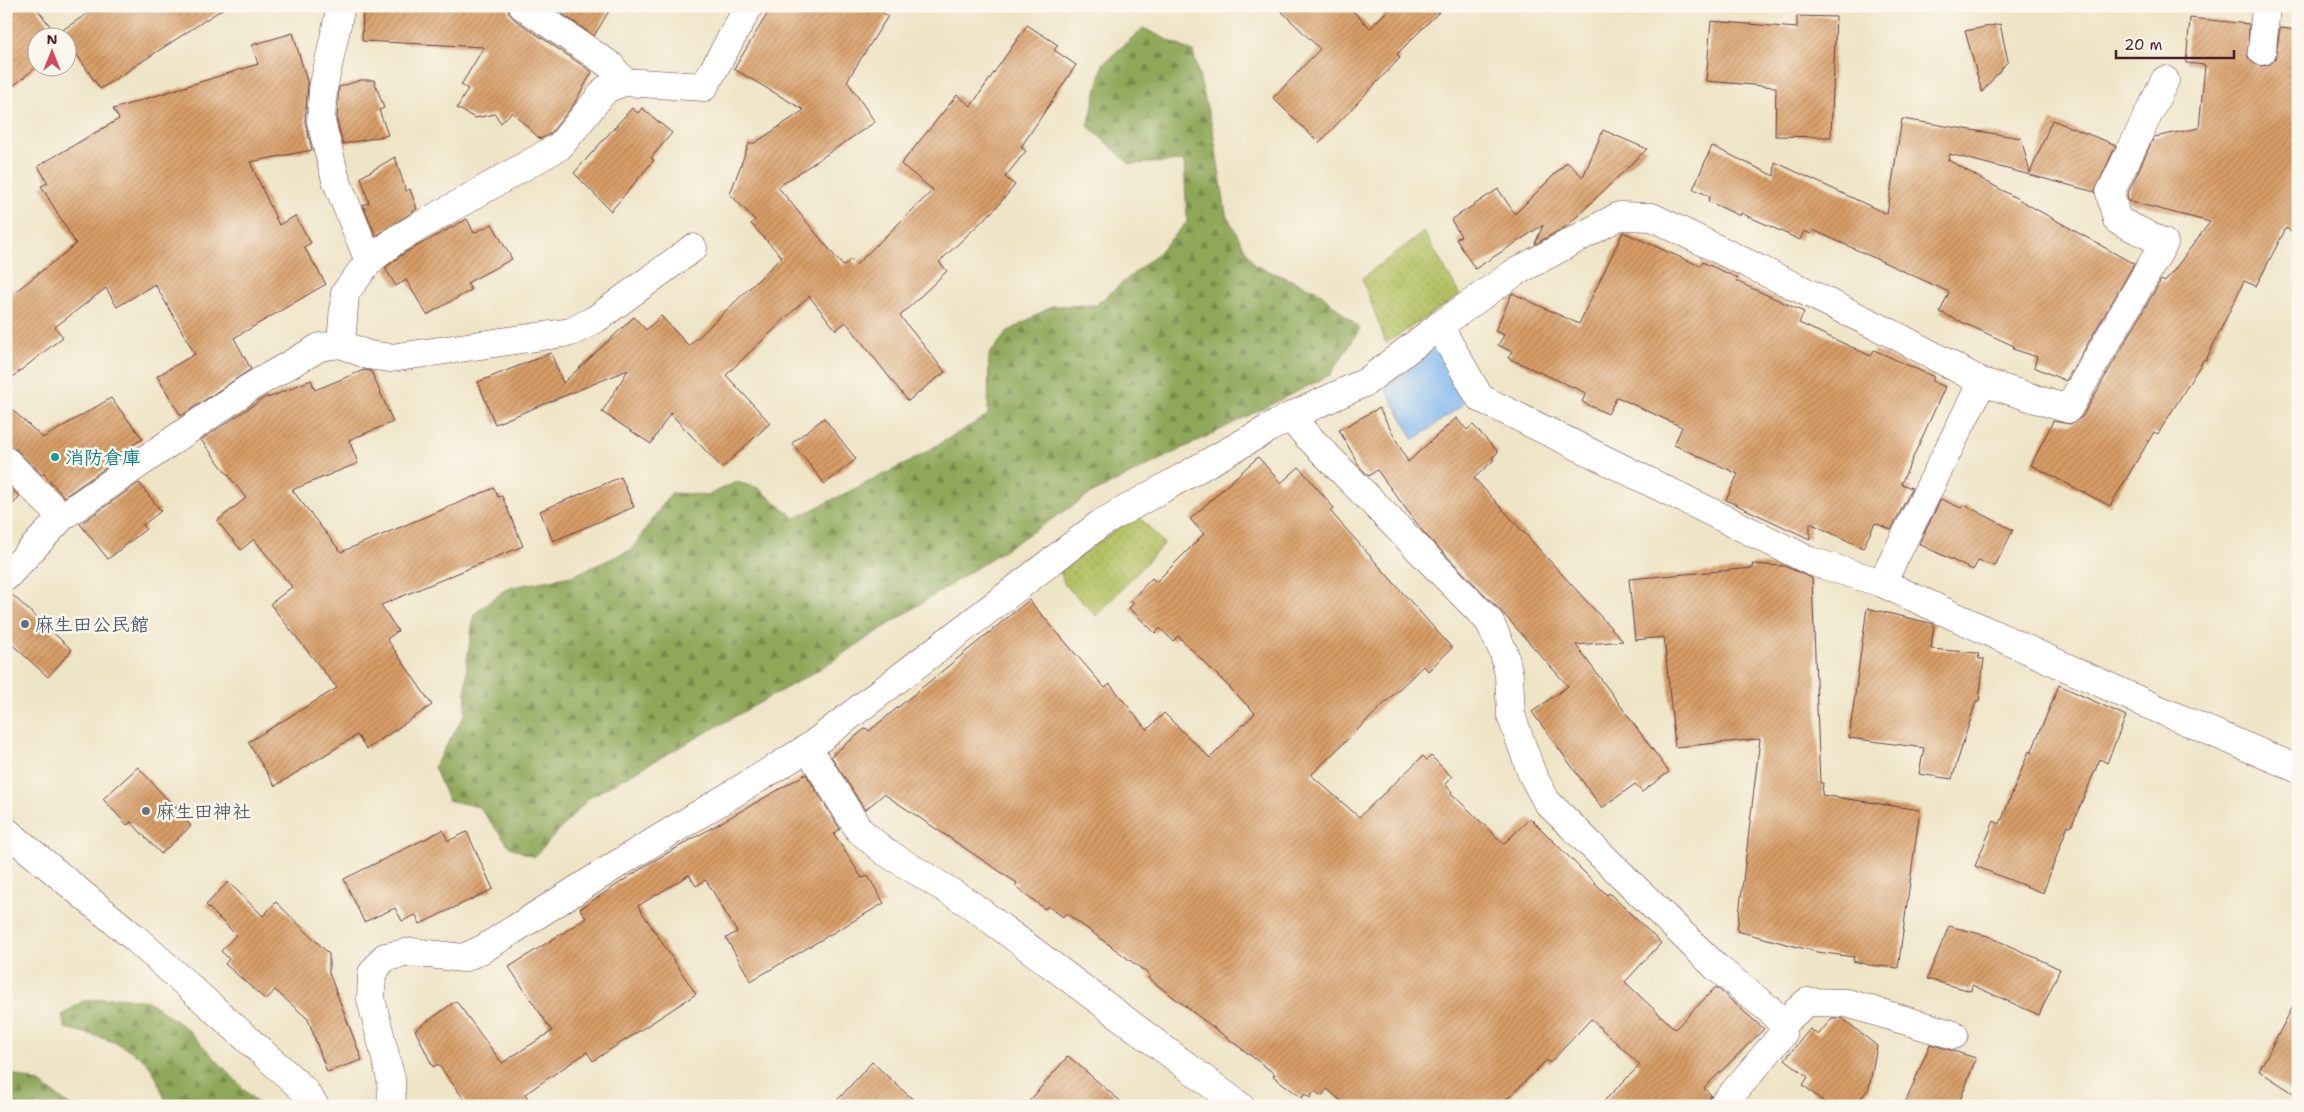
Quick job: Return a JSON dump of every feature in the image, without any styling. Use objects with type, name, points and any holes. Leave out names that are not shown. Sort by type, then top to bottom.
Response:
[{"type":"street","points":[[341,6],[323,89],[321,122],[336,180],[369,261]]},
{"type":"street","points":[[523,6],[610,65],[624,82]]},
{"type":"street","points":[[341,344],[345,293],[369,261],[397,239],[560,146],[606,89],[624,82],[704,87],[749,6]]},
{"type":"street","points":[[2262,51],[2266,6]]},
{"type":"street","points":[[392,1106],[391,1079],[371,999],[372,973],[385,957],[411,952],[464,958],[483,949],[632,854],[808,748],[1038,574],[1100,524],[1289,417],[1366,382],[1439,326],[1514,274],[1619,216],[1652,217],[1897,336],[1982,382],[2068,409],[2164,243],[2117,220],[2110,193],[2165,80]]},
{"type":"street","points":[[6,577],[62,517],[249,388],[320,347],[341,344],[368,354],[391,358],[571,332],[596,319],[693,248]]},
{"type":"street","points":[[1439,326],[1480,398],[1810,561],[1882,583],[2151,706],[2298,769]]},
{"type":"street","points":[[1882,583],[1982,382]]},
{"type":"street","points":[[1289,417],[1488,621],[1504,653],[1509,676],[1511,715],[1532,774],[1546,802],[1716,967],[1771,1011],[1782,1024],[1782,1035],[1722,1106]]},
{"type":"street","points":[[6,461],[62,517]]},
{"type":"street","points":[[808,748],[859,830],[884,850],[970,904],[1240,1106]]},
{"type":"street","points":[[6,831],[150,952],[303,1089],[315,1106]]},
{"type":"street","points":[[1782,1024],[1806,1002],[1847,1003],[1954,1035]]},
{"type":"green space","points":[[1143,28],[1193,52],[1213,131],[1226,214],[1254,265],[1318,291],[1360,329],[1330,375],[1091,494],[815,672],[590,797],[534,857],[510,847],[479,807],[448,800],[434,767],[465,714],[467,661],[474,614],[507,588],[572,576],[631,550],[671,493],[708,495],[737,482],[758,488],[795,518],[907,463],[988,415],[989,355],[1007,332],[1052,306],[1096,305],[1158,253],[1187,222],[1184,161],[1130,164],[1088,126],[1103,64]]},
{"type":"green space","points":[[1424,232],[1460,295],[1386,343],[1362,278]]},
{"type":"green space","points":[[1137,514],[1164,544],[1096,616],[1065,585],[1060,571]]},
{"type":"green space","points":[[118,997],[148,1001],[187,1029],[260,1106],[168,1106],[153,1071],[142,1059],[111,1041],[65,1028],[62,1015],[83,1001]]},
{"type":"green space","points":[[6,1072],[38,1082],[71,1106],[6,1106]]},
{"type":"water","points":[[1436,347],[1464,404],[1414,440],[1385,388]]},
{"type":"building","points":[[6,6],[35,6],[52,28],[28,28],[28,74],[6,92]]},
{"type":"building","points":[[99,6],[227,6],[100,89],[78,56],[78,28],[66,28]]},
{"type":"building","points":[[363,6],[508,6],[509,13],[514,19],[592,72],[574,104],[550,134],[540,139],[512,112],[501,123],[495,114],[475,118],[457,108],[468,89],[461,85],[484,47],[362,41]]},
{"type":"building","points":[[551,6],[612,6],[594,36]]},
{"type":"building","points":[[772,6],[872,6],[888,16],[847,81],[875,122],[778,187],[843,266],[851,259],[856,265],[933,190],[901,164],[957,95],[971,106],[1027,25],[1058,45],[1054,50],[1076,65],[1021,147],[1026,151],[1005,177],[1015,185],[995,209],[939,262],[947,271],[900,316],[945,372],[908,401],[846,322],[836,330],[809,296],[726,375],[770,423],[722,468],[670,413],[651,444],[602,412],[628,370],[495,424],[478,382],[551,353],[563,383],[634,317],[646,330],[661,316],[689,346],[782,257],[751,224],[755,220],[730,194],[749,143],[755,143],[804,110],[734,69]]},
{"type":"building","points":[[1276,6],[1348,6],[1370,28],[1392,6],[1445,6],[1397,54],[1400,58],[1319,143],[1273,98],[1320,49]]},
{"type":"building","points":[[1797,16],[1836,17],[1831,137],[1775,136],[1776,87],[1706,81],[1711,21],[1797,28]]},
{"type":"building","points":[[2190,18],[2249,24],[2248,57],[2253,63],[2260,66],[2269,65],[2275,60],[2280,28],[2298,30],[2298,236],[2286,228],[2256,286],[2244,281],[2206,360],[2204,359],[2158,434],[2154,432],[2110,506],[2031,465],[2053,421],[2070,424],[2082,417],[2161,280],[2165,282],[2210,222],[2128,201],[2127,195],[2154,137],[2199,128],[2205,65],[2186,63]]},
{"type":"building","points":[[2000,24],[2008,61],[1982,92],[1965,31]]},
{"type":"building","points":[[293,33],[308,85],[305,121],[312,150],[250,162],[279,225],[295,216],[311,243],[304,247],[326,284],[234,338],[251,369],[181,416],[157,376],[195,354],[155,284],[117,307],[106,288],[55,327],[63,337],[6,382],[6,299],[76,244],[41,186],[48,183],[38,166],[119,119],[113,109],[258,64],[252,45]]},
{"type":"building","points":[[361,80],[374,80],[384,108],[379,110],[388,135],[343,144],[337,120],[339,87]]},
{"type":"building","points":[[632,108],[638,113],[642,108],[672,133],[651,158],[654,160],[611,211],[574,173]]},
{"type":"building","points":[[1902,119],[2021,138],[2030,173],[2052,120],[2116,145],[2095,192],[1950,154],[1948,160],[2134,264],[2066,381],[2034,367],[2037,357],[2013,349],[2014,346],[1940,312],[1949,292],[1813,230],[1811,234],[1804,231],[1800,240],[1741,213],[1740,216],[1708,201],[1710,196],[1693,189],[1712,146],[1774,176],[1775,162],[1887,214]]},
{"type":"building","points":[[1603,130],[1647,149],[1567,226],[1535,244],[1543,225],[1475,269],[1456,239],[1461,236],[1451,220],[1498,189],[1515,214],[1567,162],[1583,177]]},
{"type":"building","points":[[395,157],[406,191],[410,189],[417,209],[376,236],[363,205],[369,203],[361,177]]},
{"type":"building","points":[[467,219],[474,233],[492,224],[512,259],[467,283],[471,290],[427,315],[406,280],[396,286],[385,268],[406,252]]},
{"type":"building","points":[[1623,232],[1700,266],[1702,262],[1738,278],[1736,281],[1804,312],[1799,323],[1871,356],[1874,350],[1934,377],[1932,381],[1945,387],[1901,484],[1912,488],[1891,530],[1875,523],[1863,548],[1810,523],[1810,539],[1726,500],[1738,474],[1674,445],[1682,427],[1617,397],[1608,414],[1582,402],[1586,393],[1508,358],[1512,352],[1498,345],[1504,335],[1495,331],[1512,293],[1579,324]]},
{"type":"building","points":[[364,370],[371,371],[393,422],[349,440],[358,463],[292,490],[341,552],[494,488],[498,497],[502,496],[523,546],[381,605],[398,631],[387,639],[432,705],[367,749],[357,735],[275,786],[248,742],[337,688],[270,604],[292,587],[254,539],[241,550],[217,521],[246,498],[201,440],[267,396],[268,398],[311,380],[315,390]]},
{"type":"building","points":[[111,398],[143,439],[117,454],[120,458],[64,497],[44,474],[42,475],[17,450],[6,446],[6,404],[43,438]]},
{"type":"building","points":[[1379,408],[1408,462],[1456,418],[1467,430],[1473,425],[1498,452],[1492,458],[1494,460],[1474,478],[1623,641],[1576,645],[1669,772],[1642,792],[1635,784],[1602,808],[1532,712],[1568,686],[1500,610],[1424,533],[1377,470],[1369,476],[1360,467],[1339,430]]},
{"type":"building","points":[[824,418],[856,459],[825,484],[792,443]]},
{"type":"building","points":[[1258,457],[1281,483],[1299,467],[1334,508],[1330,511],[1452,648],[1428,671],[1423,666],[1311,775],[1359,817],[1423,756],[1427,760],[1431,756],[1452,777],[1445,784],[1451,793],[1504,844],[1530,818],[1607,895],[1609,893],[1661,943],[1625,982],[1675,1029],[1716,987],[1764,1029],[1704,1088],[1711,1095],[1707,1106],[1599,1106],[1640,1065],[1591,1019],[1550,1063],[1547,1060],[1500,1106],[1347,1106],[1327,1089],[1322,1096],[1314,1091],[1310,1098],[1305,1094],[1302,1098],[1273,1076],[1275,1074],[1148,978],[1150,975],[1066,913],[1063,917],[1048,906],[1045,909],[1015,886],[1017,883],[884,794],[865,810],[831,756],[866,728],[869,731],[1029,600],[1105,688],[1110,684],[1147,730],[1164,713],[1210,758],[1255,713],[1178,636],[1173,641],[1160,628],[1155,633],[1129,608],[1134,603],[1131,600],[1152,578],[1156,582],[1204,534],[1190,519]]},
{"type":"building","points":[[621,477],[634,507],[553,541],[540,511]]},
{"type":"building","points":[[6,483],[20,497],[6,511]]},
{"type":"building","points":[[139,483],[161,511],[143,525],[146,529],[108,559],[80,524]]},
{"type":"building","points":[[1941,499],[1961,508],[1965,505],[2013,530],[1995,566],[1978,561],[1973,570],[1919,544]]},
{"type":"building","points":[[1752,564],[1784,566],[1812,578],[1820,783],[1823,783],[1822,795],[1920,810],[1898,968],[1869,965],[1853,961],[1854,957],[1817,952],[1737,931],[1760,739],[1675,747],[1664,637],[1635,640],[1629,579],[1753,568]]},
{"type":"building","name":"麻生田公民館","points":[[6,592],[9,592],[72,650],[48,677],[6,639]]},
{"type":"building","points":[[1867,608],[1934,624],[1931,649],[1978,653],[1979,659],[1984,659],[1979,701],[1976,701],[1952,779],[1919,774],[1924,748],[1849,738]]},
{"type":"building","points":[[2059,685],[2126,716],[2107,763],[2100,759],[2071,827],[2068,825],[2043,893],[1975,866],[1994,821],[2000,824],[2029,751],[2031,753]]},
{"type":"building","name":"麻生田神社","points":[[138,767],[191,826],[161,854],[131,822],[127,825],[103,799]]},
{"type":"building","points":[[806,774],[840,829],[834,834],[862,878],[868,876],[884,903],[751,981],[726,938],[737,932],[706,880],[696,886],[689,875],[638,906],[696,994],[593,1061],[587,1052],[525,1094],[533,1106],[469,1106],[438,1064],[433,1067],[415,1030],[456,1001],[502,1063],[552,1031],[509,967],[586,918],[580,909],[650,863]]},
{"type":"building","points":[[443,830],[448,841],[467,832],[493,889],[420,924],[416,915],[402,921],[395,908],[364,922],[344,879]]},
{"type":"building","points":[[228,882],[263,916],[276,902],[329,954],[329,973],[362,1060],[327,1072],[308,1019],[275,990],[266,1000],[225,964],[229,959],[221,951],[236,935],[206,905]]},
{"type":"building","points":[[1949,926],[1988,936],[2060,969],[2039,1015],[1972,985],[1971,991],[1927,979]]},
{"type":"building","points":[[2298,997],[2298,1096],[2259,1071]]},
{"type":"building","points":[[1832,1018],[1842,1018],[1877,1046],[1869,1088],[1855,1106],[1829,1106],[1803,1085],[1808,1077],[1785,1059],[1810,1029],[1818,1035]]},
{"type":"building","points":[[1930,1044],[1976,1058],[1958,1106],[1904,1106]]},
{"type":"building","points":[[1068,1056],[1126,1106],[1025,1106]]},
{"type":"building","points":[[872,1062],[920,1106],[832,1106]]},
{"type":"place","name":"消防倉庫","points":[[55,457]]},
{"type":"place","name":"麻生田公民館","points":[[25,624]]},
{"type":"place","name":"麻生田神社","points":[[146,811]]}]
